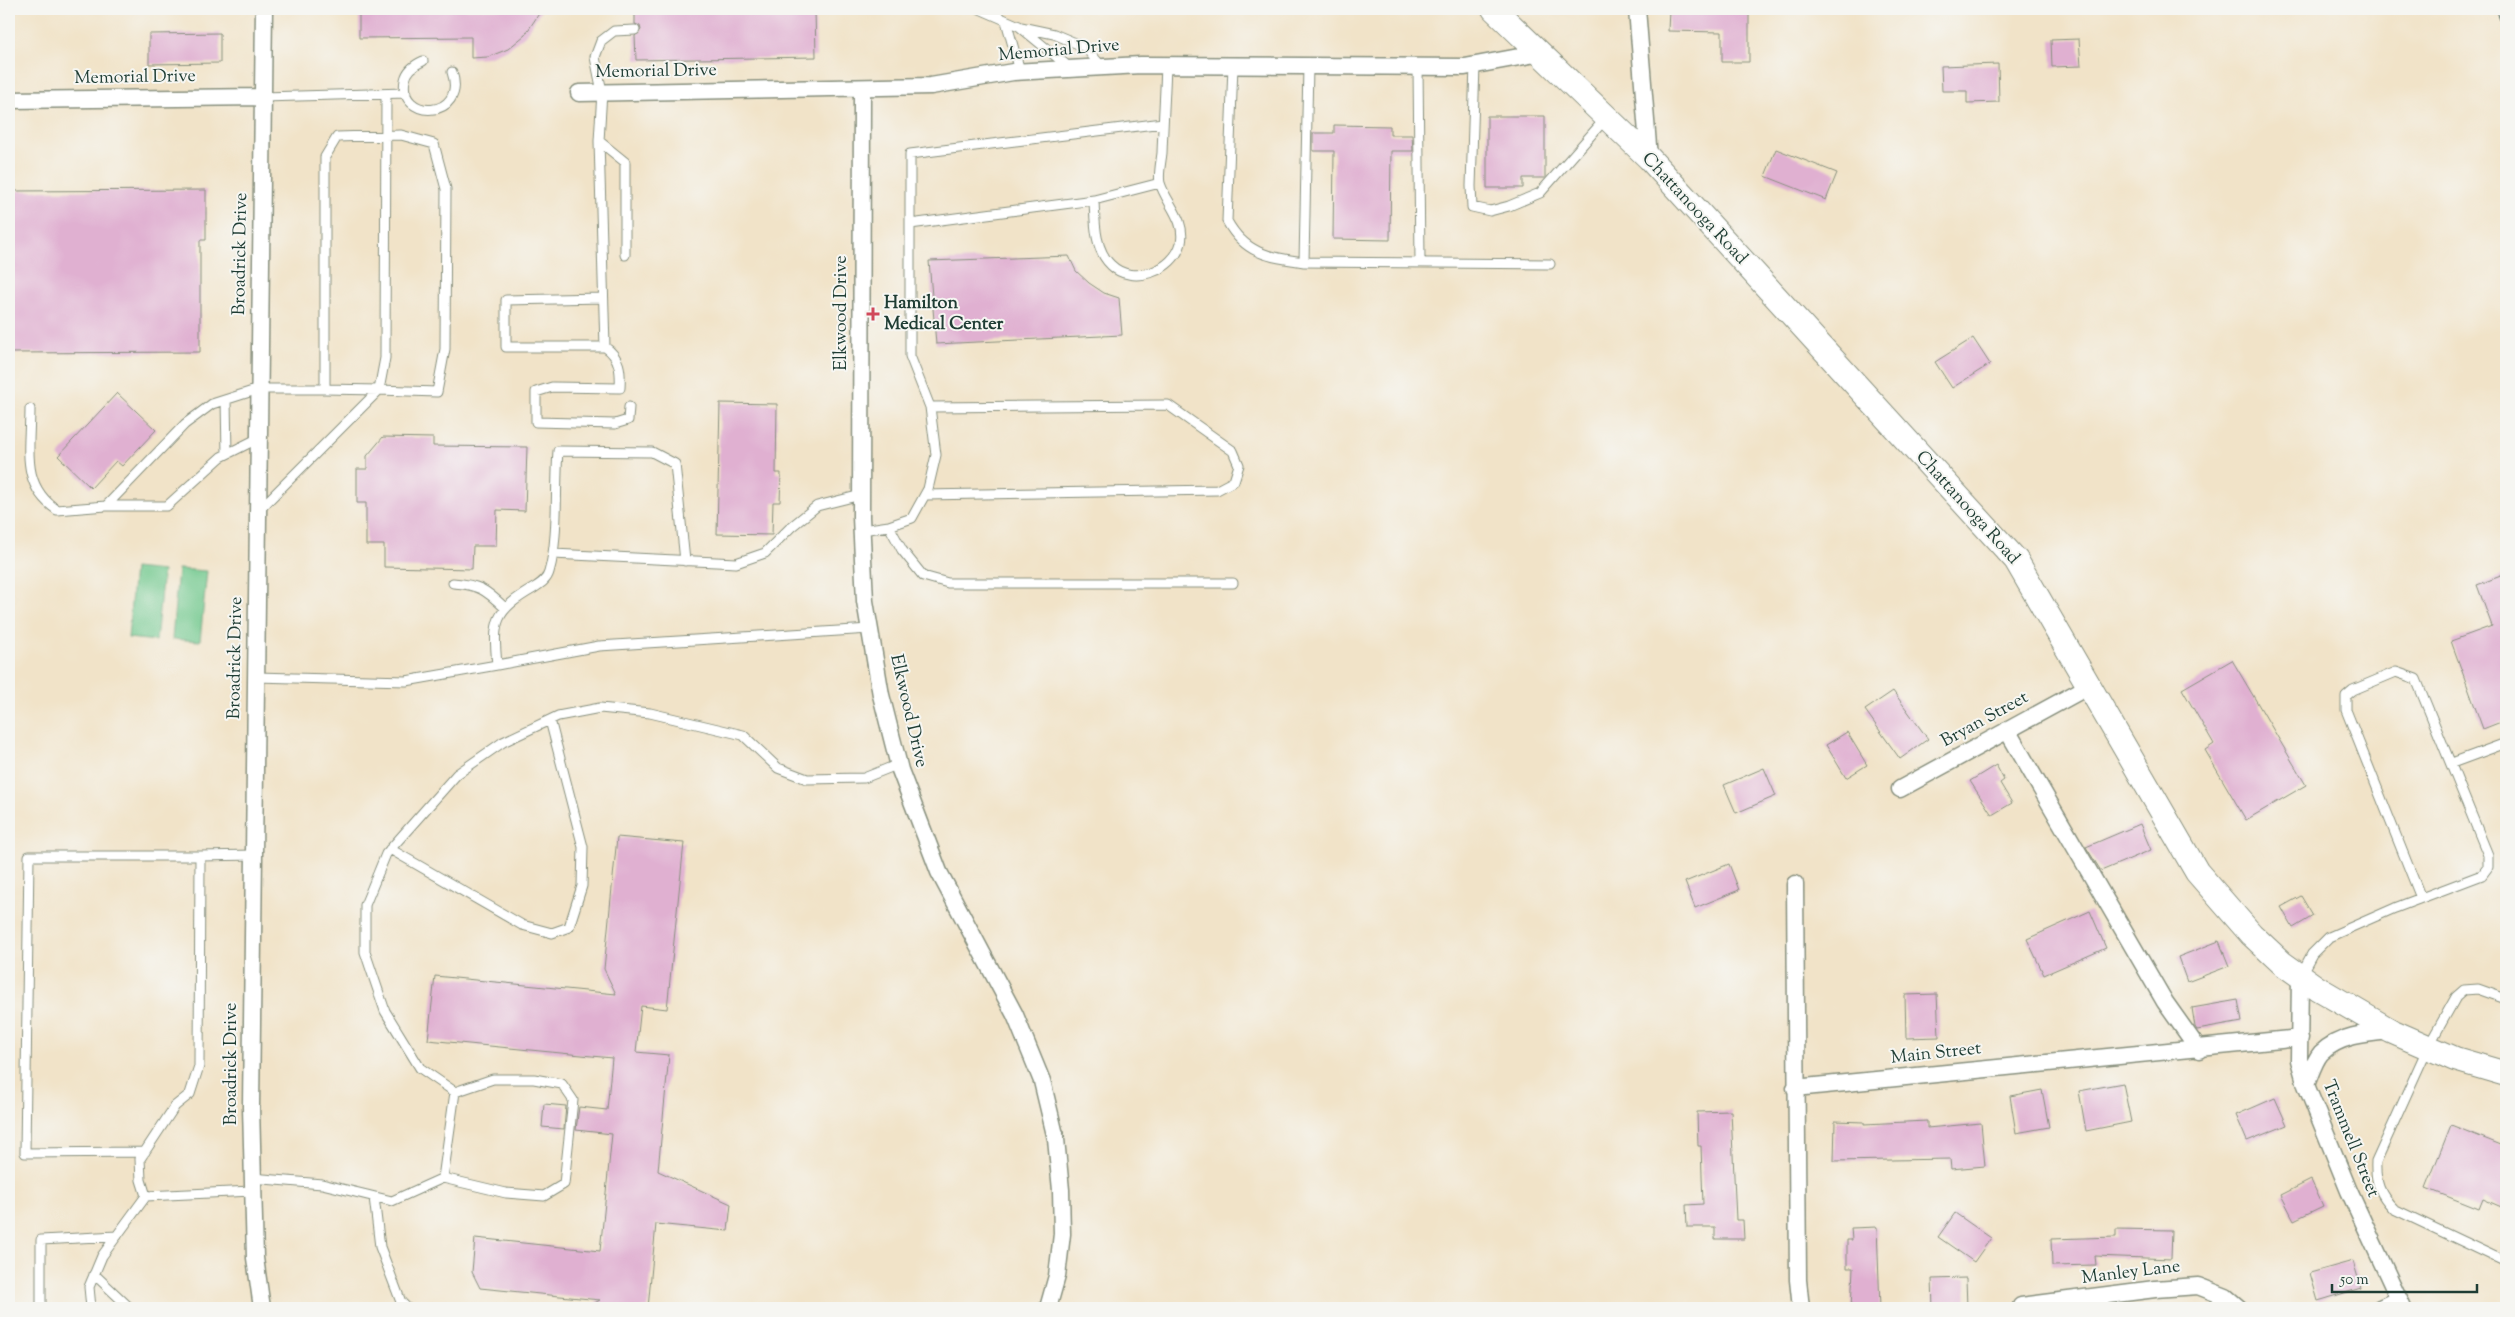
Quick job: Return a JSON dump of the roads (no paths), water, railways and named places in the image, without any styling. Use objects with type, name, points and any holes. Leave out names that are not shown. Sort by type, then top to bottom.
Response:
[{"type":"main road","name":"Chattanooga Road","points":[[1494,9],[1649,158],[2016,560],[2197,872],[2251,934],[2317,988],[2391,1031],[2455,1059],[2506,1074]]},
{"type":"street","name":"Broadrick Drive","points":[[262,1308],[255,1258],[252,1185],[264,9]]},
{"type":"street","points":[[1637,9],[1649,158]]},
{"type":"street","name":"Memorial Drive","points":[[579,93],[862,89],[931,86],[1020,71],[1166,65],[1418,67],[1475,65],[1541,53]]},
{"type":"street","name":"Elkwood Drive","points":[[862,89],[861,495],[865,601],[881,695],[899,764],[939,872],[1016,1015],[1042,1081],[1056,1139],[1061,1190],[1062,1234],[1056,1276],[1048,1308]]},
{"type":"street","name":"Memorial Drive","points":[[9,100],[263,96]]},
{"type":"street","name":"Bryan Street","points":[[1900,789],[2089,686]]},
{"type":"street","points":[[2007,730],[2165,1002],[2199,1050]]},
{"type":"street","points":[[1795,884],[1795,1088],[1798,1280],[1801,1308]]},
{"type":"street","name":"Trammell Street","points":[[2300,976],[2299,1060],[2306,1085],[2348,1191],[2401,1304]]},
{"type":"street","points":[[2306,1085],[2321,1053],[2345,1039],[2364,1034],[2391,1031]]},
{"type":"street","name":"Main Street","points":[[1795,1088],[2199,1050],[2300,1038]]},
{"type":"street","name":"Manley Lane","points":[[2021,1306],[2155,1289],[2198,1286],[2226,1297],[2239,1308]]},
{"type":"street","points":[[2380,1308],[2401,1304]]},
{"type":"lane","points":[[980,9],[1019,26],[1054,34],[1085,47],[1102,67]]},
{"type":"lane","points":[[1006,21],[1020,71]]},
{"type":"lane","points":[[1019,26],[1070,68]]},
{"type":"lane","points":[[605,347],[600,142],[602,92],[595,57],[601,41],[614,31],[635,30]]},
{"type":"lane","points":[[423,61],[416,64],[406,77],[406,93],[416,107],[433,110],[441,108],[453,95],[455,87],[452,72]]},
{"type":"lane","points":[[1094,200],[1096,230],[1101,249],[1111,265],[1127,274],[1152,274],[1170,264],[1181,243],[1181,227],[1160,183],[1166,65]]},
{"type":"lane","points":[[1475,65],[1472,207],[1490,211],[1509,206],[1540,193],[1606,118]]},
{"type":"lane","points":[[1233,66],[1226,220],[1236,237],[1256,251],[1279,258],[1304,262],[1550,264]]},
{"type":"lane","points":[[1304,262],[1308,66]]},
{"type":"lane","points":[[1418,67],[1420,262]]},
{"type":"lane","points":[[263,96],[406,93]]},
{"type":"lane","points":[[258,511],[379,390],[386,358],[386,94]]},
{"type":"lane","points":[[862,530],[889,526],[912,518],[928,489],[936,454],[930,407],[910,356],[910,154],[1163,124]]},
{"type":"lane","points":[[106,506],[185,424],[212,404],[259,389],[437,392],[445,349],[446,189],[434,144],[401,135],[337,137],[324,157],[325,389]]},
{"type":"lane","points":[[600,142],[625,162],[625,255]]},
{"type":"lane","points":[[910,224],[1094,200],[1160,183]]},
{"type":"lane","points":[[603,298],[506,300],[506,346],[605,347],[613,352],[621,370],[620,388],[552,387],[536,392],[536,422],[615,424],[628,420],[629,407]]},
{"type":"lane","points":[[226,400],[227,454]]},
{"type":"lane","points":[[925,495],[1218,490],[1234,480],[1239,465],[1233,451],[1168,405],[930,407]]},
{"type":"lane","points":[[30,409],[29,474],[37,492],[57,510],[106,506],[167,506],[221,457],[259,438]]},
{"type":"lane","points":[[497,665],[494,631],[504,608],[542,583],[549,575],[553,554],[558,451],[652,452],[675,464],[685,561]]},
{"type":"lane","points":[[553,554],[736,564],[765,553],[791,527],[817,506],[861,495]]},
{"type":"lane","points":[[889,526],[902,550],[923,576],[948,583],[1233,583]]},
{"type":"lane","points":[[453,583],[476,585],[487,591],[504,608]]},
{"type":"lane","points":[[256,677],[406,681],[600,646],[870,629]]},
{"type":"lane","points":[[2300,976],[2312,954],[2329,937],[2421,898],[2482,875],[2488,867],[2488,855],[2452,763],[2416,679],[2396,672],[2353,690],[2346,696],[2346,710],[2421,898]]},
{"type":"lane","points":[[455,1092],[420,1068],[386,1012],[365,952],[365,905],[390,849],[457,774],[504,742],[558,716],[600,708],[650,713],[743,735],[778,768],[807,779],[864,778],[899,764]]},
{"type":"lane","points":[[390,849],[522,925],[552,933],[570,927],[582,886],[583,847],[550,720]]},
{"type":"lane","points":[[2452,763],[2506,743]]},
{"type":"lane","points":[[145,1152],[25,1152],[29,856],[254,855]]},
{"type":"lane","points":[[146,1196],[141,1180],[140,1159],[175,1106],[190,1094],[199,1066],[200,856]]},
{"type":"lane","points":[[2506,999],[2478,989],[2464,990],[2456,997],[2428,1047],[2376,1162],[2376,1178],[2383,1198],[2394,1209],[2506,1262]]},
{"type":"lane","points":[[91,1308],[89,1287],[102,1256],[146,1196],[252,1185],[322,1184],[392,1201],[443,1178],[506,1193],[544,1196],[564,1184],[574,1100],[562,1084],[534,1079],[493,1079],[455,1092]]},
{"type":"lane","points":[[443,1178],[455,1092]]},
{"type":"lane","points":[[374,1196],[380,1247],[401,1302],[407,1308]]},
{"type":"lane","points":[[40,1308],[40,1240],[117,1236]]},
{"type":"lane","points":[[94,1274],[130,1308]]},
{"type":"railway","points":[[2499,9],[2506,33]]},
{"type":"place","name":"Hamilton Medical Center","points":[[873,314]]}]
